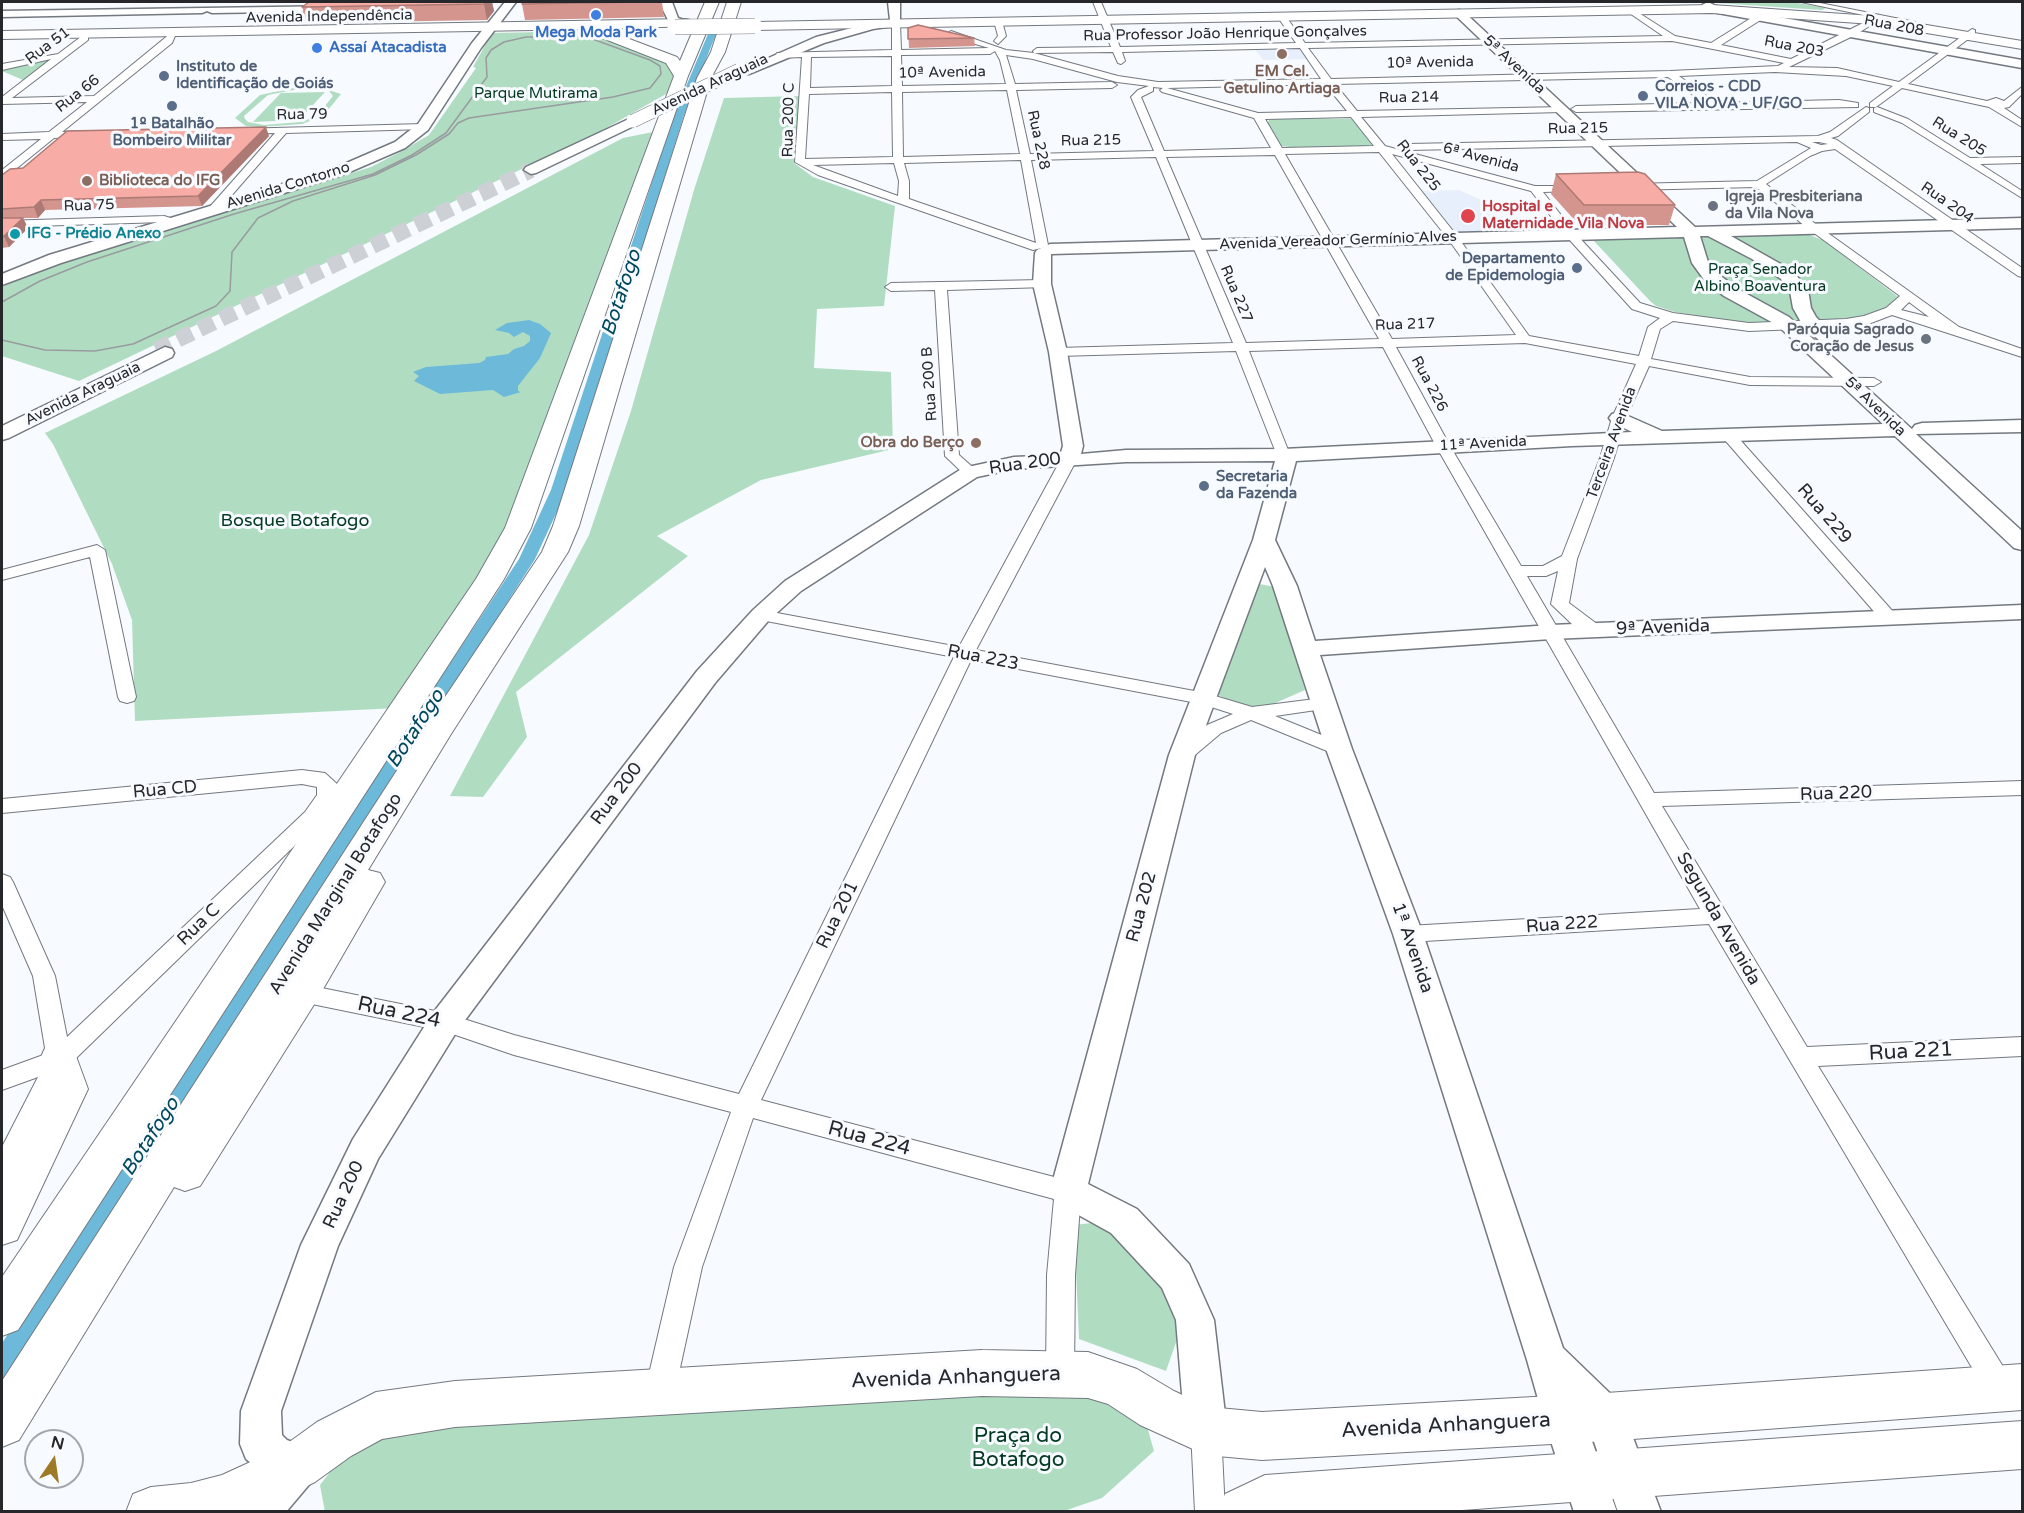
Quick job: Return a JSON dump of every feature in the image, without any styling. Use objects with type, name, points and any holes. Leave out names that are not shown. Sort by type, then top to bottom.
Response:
[{"type":"main road","name":"Avenida Independência","points":[[729,9],[811,25],[845,26],[901,21],[1461,7],[1710,5],[1839,10],[1936,28]]},
{"type":"main road","name":"Avenida Independência","points":[[1461,7],[1631,10],[1710,5],[1759,14],[1873,20],[2022,43]]},
{"type":"main road","name":"Avenida Independência","points":[[490,28],[592,29],[682,24],[729,9],[901,21],[998,21],[1105,17]]},
{"type":"main road","name":"Avenida Marginal Botafogo","points":[[2,1423],[436,734],[555,552],[566,526],[704,78],[734,64],[729,9]]},
{"type":"main road","points":[[2,1315],[490,579],[518,528],[681,76],[729,9]]},
{"type":"main road","name":"Avenida Independência","points":[[2,38],[172,37],[682,24]]},
{"type":"main road","points":[[734,64],[750,36],[811,25]]},
{"type":"main road","points":[[592,29],[661,54],[672,60],[681,76]]},
{"type":"main road","name":"Avenida Independência","points":[[2,38],[172,37]]},
{"type":"main road","points":[[69,1318],[130,1258],[302,993],[432,774],[436,734]]},
{"type":"main road","points":[[2,1226],[68,1089],[59,1059]]},
{"type":"main road","name":"Avenida Anhanguera","points":[[151,1512],[191,1508],[227,1499],[298,1465],[334,1439],[376,1416],[455,1404],[982,1373],[1060,1374],[1088,1376],[1120,1385],[1157,1408],[1206,1431],[1262,1436],[1585,1418],[2011,1388]]},
{"type":"main road","points":[[1243,1512],[1265,1500],[1612,1493],[2022,1445]]},
{"type":"street","points":[[2,2],[21,2]]},
{"type":"street","points":[[667,2],[673,20],[682,24]]},
{"type":"street","points":[[894,2],[901,21],[897,53],[897,89],[898,160],[904,181],[903,201],[1042,248]]},
{"type":"street","points":[[1097,2],[1117,50],[1121,81]]},
{"type":"street","points":[[1805,2],[1839,10]]},
{"type":"street","name":"Avenida Contorno","points":[[3,278],[55,259],[363,163],[400,145],[423,127],[504,4]]},
{"type":"street","points":[[172,37],[209,7]]},
{"type":"street","points":[[2,14],[209,7],[354,8]]},
{"type":"street","name":"5ª Avenida","points":[[1461,7],[1506,42],[1710,231],[1731,244],[1758,256],[1787,275],[1799,290],[1802,308],[1814,326],[1922,429],[2022,519]]},
{"type":"street","name":"5ª Avenida","points":[[1461,7],[1490,43],[1644,187],[1693,238],[1700,263],[1711,277],[1730,292],[1790,326],[2022,543]]},
{"type":"street","name":"Rua 203","points":[[1631,10],[1672,38],[1960,97],[2000,103]]},
{"type":"street","name":"Rua 225","points":[[1282,13],[1328,80],[1453,238],[1525,339]]},
{"type":"street","points":[[1713,46],[1759,14]]},
{"type":"street","name":"Rua 208","points":[[1759,14],[2022,64]]},
{"type":"street","name":"10ª Avenida","points":[[1775,69],[1795,62],[1873,20]]},
{"type":"street","points":[[901,21],[986,44],[1001,56]]},
{"type":"street","name":"Avenida Araguaia","points":[[734,64],[780,55],[848,32],[901,21]]},
{"type":"street","points":[[986,44],[998,41],[1002,36],[998,21]]},
{"type":"street","name":"Avenida Araguaia","points":[[535,171],[636,123],[734,64],[792,47],[845,26]]},
{"type":"street","points":[[1622,187],[1759,184],[1805,145],[1828,143],[1970,34]]},
{"type":"street","name":"Rua 66","points":[[2,175],[172,37]]},
{"type":"street","name":"Rua 51","points":[[2,101],[85,38]]},
{"type":"street","name":"Rua Professor João Henrique Gonçalves","points":[[1020,53],[1672,38]]},
{"type":"street","points":[[998,41],[1006,48],[1020,53],[1121,81],[1175,88],[1258,116],[1343,114],[1357,116]]},
{"type":"street","points":[[780,55],[897,53],[1001,56],[1020,53]]},
{"type":"street","points":[[2,67],[60,55]]},
{"type":"street","name":"Rua 200 C","points":[[807,55],[800,162],[822,173],[903,201]]},
{"type":"street","name":"Rua 228","points":[[1001,56],[1011,87],[1041,227],[1042,248]]},
{"type":"street","name":"10ª Avenida","points":[[1175,88],[1328,80],[1670,74],[1775,69],[1848,73]]},
{"type":"street","points":[[1670,74],[1715,107]]},
{"type":"street","points":[[12,81],[23,85]]},
{"type":"street","name":"10ª Avenida","points":[[803,91],[1080,85],[1121,81]]},
{"type":"street","name":"Rua 227","points":[[1156,87],[1141,92],[1136,97],[1241,347],[1282,455]]},
{"type":"street","points":[[2022,90],[2000,103],[2010,117],[2022,124]]},
{"type":"street","points":[[1550,98],[1565,107],[1576,109],[1839,103],[1855,105],[1862,103],[1872,108]]},
{"type":"street","points":[[2,101],[96,99]]},
{"type":"street","name":"Rua 205","points":[[1872,108],[1905,121],[2022,195]]},
{"type":"street","name":"Rua 214","points":[[1357,116],[1562,109]]},
{"type":"street","name":"Rua 226","points":[[1258,116],[1280,149],[1329,241],[1388,342],[1443,446]]},
{"type":"street","name":"Rua 79","points":[[224,132],[423,127]]},
{"type":"street","points":[[214,209],[283,130]]},
{"type":"street","points":[[2,137],[97,134]]},
{"type":"street","name":"Rua 215","points":[[800,162],[1160,154],[1381,145],[1430,148],[1779,140],[1805,145],[1828,143]]},
{"type":"street","name":"Rua 204","points":[[1828,143],[1855,157],[2022,273]]},
{"type":"street","name":"6ª Avenida","points":[[1381,145],[1535,189],[1589,188]]},
{"type":"street","points":[[1397,166],[1429,160],[1426,154],[1430,148]]},
{"type":"street","points":[[1968,160],[2022,159]]},
{"type":"street","points":[[822,173],[838,162]]},
{"type":"street","points":[[866,189],[904,181]]},
{"type":"street","points":[[1759,184],[1814,228],[1954,329]]},
{"type":"street","points":[[1535,189],[1571,235],[1654,327],[1671,316]]},
{"type":"street","name":"Rua 75","points":[[2,224],[164,219],[178,222]]},
{"type":"street","name":"Avenida Vereador Germínio Alves","points":[[1042,248],[1571,235],[1693,238],[1710,231],[2022,223]]},
{"type":"street","points":[[1001,235],[1025,233],[1041,227]]},
{"type":"street","points":[[1693,238],[1718,249],[1731,244]]},
{"type":"street","name":"Rua 200","points":[[298,1465],[274,1457],[261,1444],[261,1411],[320,1245],[365,1150],[445,1022],[706,677],[761,615],[793,586],[970,472],[1014,463],[1068,460],[1073,446],[1058,351],[1042,284],[1042,248]]},
{"type":"street","points":[[891,287],[1042,284]]},
{"type":"street","name":"Rua 200 B","points":[[940,286],[952,456],[970,472]]},
{"type":"street","points":[[1636,306],[1671,316],[1717,324],[1814,326],[1866,320],[1900,306],[1908,295]]},
{"type":"street","points":[[1763,309],[1778,303],[1802,308]]},
{"type":"street","points":[[1891,311],[1954,329],[2022,353]]},
{"type":"street","name":"Terceira Avenida","points":[[1594,631],[1560,604],[1563,585],[1569,559],[1614,439],[1619,418],[1644,361],[1654,327]]},
{"type":"street","name":"Rua 217","points":[[1058,351],[1525,339],[1750,381],[1874,382]]},
{"type":"street","name":"Avenida Araguaia","points":[[2,426],[160,351],[2,434]]},
{"type":"street","points":[[1619,418],[1659,437]]},
{"type":"street","points":[[1922,429],[2022,426]]},
{"type":"street","name":"11ª Avenida","points":[[1068,460],[1126,456],[1282,455],[1572,440],[1899,430]]},
{"type":"street","name":"Rua 229","points":[[1729,436],[1890,619]]},
{"type":"street","points":[[1572,440],[1607,458]]},
{"type":"street","name":"Segunda Avenida","points":[[1443,446],[1799,1057],[2011,1388]]},
{"type":"street","name":"Rua 202","points":[[1060,1374],[1061,1275],[1068,1191],[1182,755],[1264,540],[1286,462],[1282,455]]},
{"type":"street","name":"Rua 201","points":[[660,1391],[688,1268],[745,1107],[964,654],[1068,460]]},
{"type":"street","name":"1ª Avenida","points":[[1264,540],[1285,586],[1323,704],[1408,934],[1547,1360],[1585,1418],[1612,1493]]},
{"type":"street","points":[[2,575],[97,550],[127,697]]},
{"type":"street","points":[[1516,571],[1546,571],[1569,559]]},
{"type":"street","points":[[1249,579],[1285,586]]},
{"type":"street","points":[[1525,586],[1563,585]]},
{"type":"street","name":"9ª Avenida","points":[[1305,649],[1551,632],[2022,612]]},
{"type":"street","name":"Rua 223","points":[[761,615],[1205,699],[1251,713],[1339,749]]},
{"type":"street","points":[[1182,755],[1214,729],[1251,713],[1323,704]]},
{"type":"street","name":"Rua CD","points":[[2,806],[302,777],[318,778],[327,784]]},
{"type":"street","name":"Rua C","points":[[59,1059],[312,817],[327,796],[327,784]]},
{"type":"street","name":"Rua 220","points":[[1650,800],[2022,788]]},
{"type":"street","points":[[2,882],[44,976],[59,1059],[2,1172]]},
{"type":"street","name":"Rua 222","points":[[1408,934],[1715,916]]},
{"type":"street","name":"Rua 224","points":[[302,993],[445,1022],[514,1045],[1068,1191],[1124,1221],[1176,1276],[1195,1320],[1206,1431],[1210,1512]]},
{"type":"street","name":"Rua 221","points":[[1799,1057],[2022,1046]]},
{"type":"street","points":[[2,1080],[59,1059]]},
{"type":"street","points":[[258,1512],[298,1465]]},
{"type":"shaded area","name":"EM Cel. Getulino Artiaga","points":[[1254,48],[1301,48],[1309,59],[1263,60]]},
{"type":"shaded area","name":"Hospital e Maternidade Vila Nova","points":[[1459,190],[1484,201],[1507,231],[1453,233],[1421,191]]},
{"type":"green space","points":[[1792,2],[1826,8],[1822,10],[1717,3]]},
{"type":"green space","name":"Parque Mutirama","points":[[594,31],[672,60],[681,76],[666,94],[601,131],[79,381],[2,356],[2,287],[37,269],[235,206],[287,193],[371,167],[402,151],[429,135],[476,68],[473,67],[492,33]]},
{"type":"green space","points":[[55,57],[23,80],[2,71],[2,69]]},
{"type":"green space","points":[[297,87],[322,88],[341,94],[323,116],[302,124],[246,126],[235,118],[260,95]],"holes":[[[299,89],[329,91],[333,96],[317,116],[300,122],[264,125],[248,122],[245,119],[244,116],[268,95]]]},
{"type":"green space","points":[[325,92],[299,120],[253,122],[281,93]]},
{"type":"green space","points":[[800,96],[794,163],[813,177],[895,206],[884,306],[817,309],[814,368],[891,372],[893,449],[761,480],[657,536],[688,556],[516,692],[527,737],[483,797],[450,796],[589,535],[631,411],[694,190],[724,98]]},
{"type":"green space","points":[[1283,118],[1354,119],[1374,144],[1364,147],[1297,148],[1282,146],[1267,123],[1269,120]]},
{"type":"green space","name":"Bosque Botafogo","points":[[663,130],[632,234],[490,564],[397,708],[135,721],[132,620],[112,564],[53,444],[45,433],[216,351],[623,138]]},
{"type":"green space","name":"Praça Senador Albino Boaventura","points":[[1807,234],[1823,240],[1901,299],[1895,305],[1860,318],[1738,323],[1675,312],[1651,302],[1593,240]]},
{"type":"green space","points":[[1253,583],[1276,587],[1305,690],[1273,704],[1255,707],[1233,702],[1214,693]]},
{"type":"green space","points":[[1118,1220],[1152,1263],[1181,1328],[1166,1371],[1079,1339],[1074,1225]]},
{"type":"green space","name":"Praça do Botafogo","points":[[1102,1386],[1146,1423],[1154,1451],[1102,1498],[1061,1512],[325,1512],[320,1485],[341,1458],[397,1425]]},
{"type":"water","points":[[529,320],[540,324],[551,333],[540,358],[518,386],[518,391],[521,392],[504,397],[493,390],[440,394],[414,381],[419,376],[413,372],[426,367],[479,363],[486,357],[508,354],[524,346],[530,341],[530,336],[523,332],[514,337],[509,333],[495,330],[507,323]]},
{"type":"building","points":[[309,2],[486,2],[484,4],[302,7]]},
{"type":"building","points":[[523,2],[640,2],[522,4]]},
{"type":"building","points":[[918,25],[974,38],[908,39],[908,28]]},
{"type":"building","points":[[266,127],[198,196],[41,200],[34,207],[2,209],[2,175],[10,169],[23,168],[67,131]]},
{"type":"building","points":[[1638,172],[1645,174],[1675,205],[1584,205],[1556,174]]},
{"type":"building","points":[[2,218],[23,218],[2,237]]},
{"type":"waterway","name":"Botafogo","points":[[2,1367],[527,559],[559,490],[679,115],[712,34]]},
{"type":"tunnel","points":[[156,350],[531,170]]},
{"type":"tram line","points":[[2,302],[40,281],[87,262],[234,214],[373,174],[412,155],[446,133],[487,77],[486,58],[491,50],[504,42],[526,37],[587,37],[650,60],[660,66],[661,74],[650,88],[613,97],[469,118],[458,123],[449,134],[416,155],[375,175],[293,201],[258,218],[232,252],[230,291],[216,306],[133,344],[95,351],[45,350],[2,340]]},
{"type":"place","name":"Mega Moda Park","points":[[596,15]]},
{"type":"place","name":"Assaí Atacadista","points":[[317,48]]},
{"type":"place","name":"EM Cel. Getulino Artiaga","points":[[1282,54]]},
{"type":"place","name":"Instituto de Identificação de Goiás","points":[[164,76]]},
{"type":"place","name":"Correios - CDD VILA NOVA - UF/GO","points":[[1643,96]]},
{"type":"place","name":"1º Batalhão Bombeiro Militar","points":[[172,106]]},
{"type":"place","name":"Biblioteca do IFG","points":[[87,181]]},
{"type":"place","name":"Igreja Presbiteriana da Vila Nova","points":[[1713,206]]},
{"type":"place","name":"Hospital e Maternidade Vila Nova","points":[[1468,216]]},
{"type":"place","name":"IFG - Prédio Anexo","points":[[15,234]]},
{"type":"place","name":"Departamento de Epidemologia","points":[[1577,268]]},
{"type":"place","name":"Paróquia Sagrado Coração de Jesus","points":[[1926,339]]},
{"type":"place","name":"Obra do Berço","points":[[976,443]]},
{"type":"place","name":"Secretaria da Fazenda","points":[[1204,486]]}]
